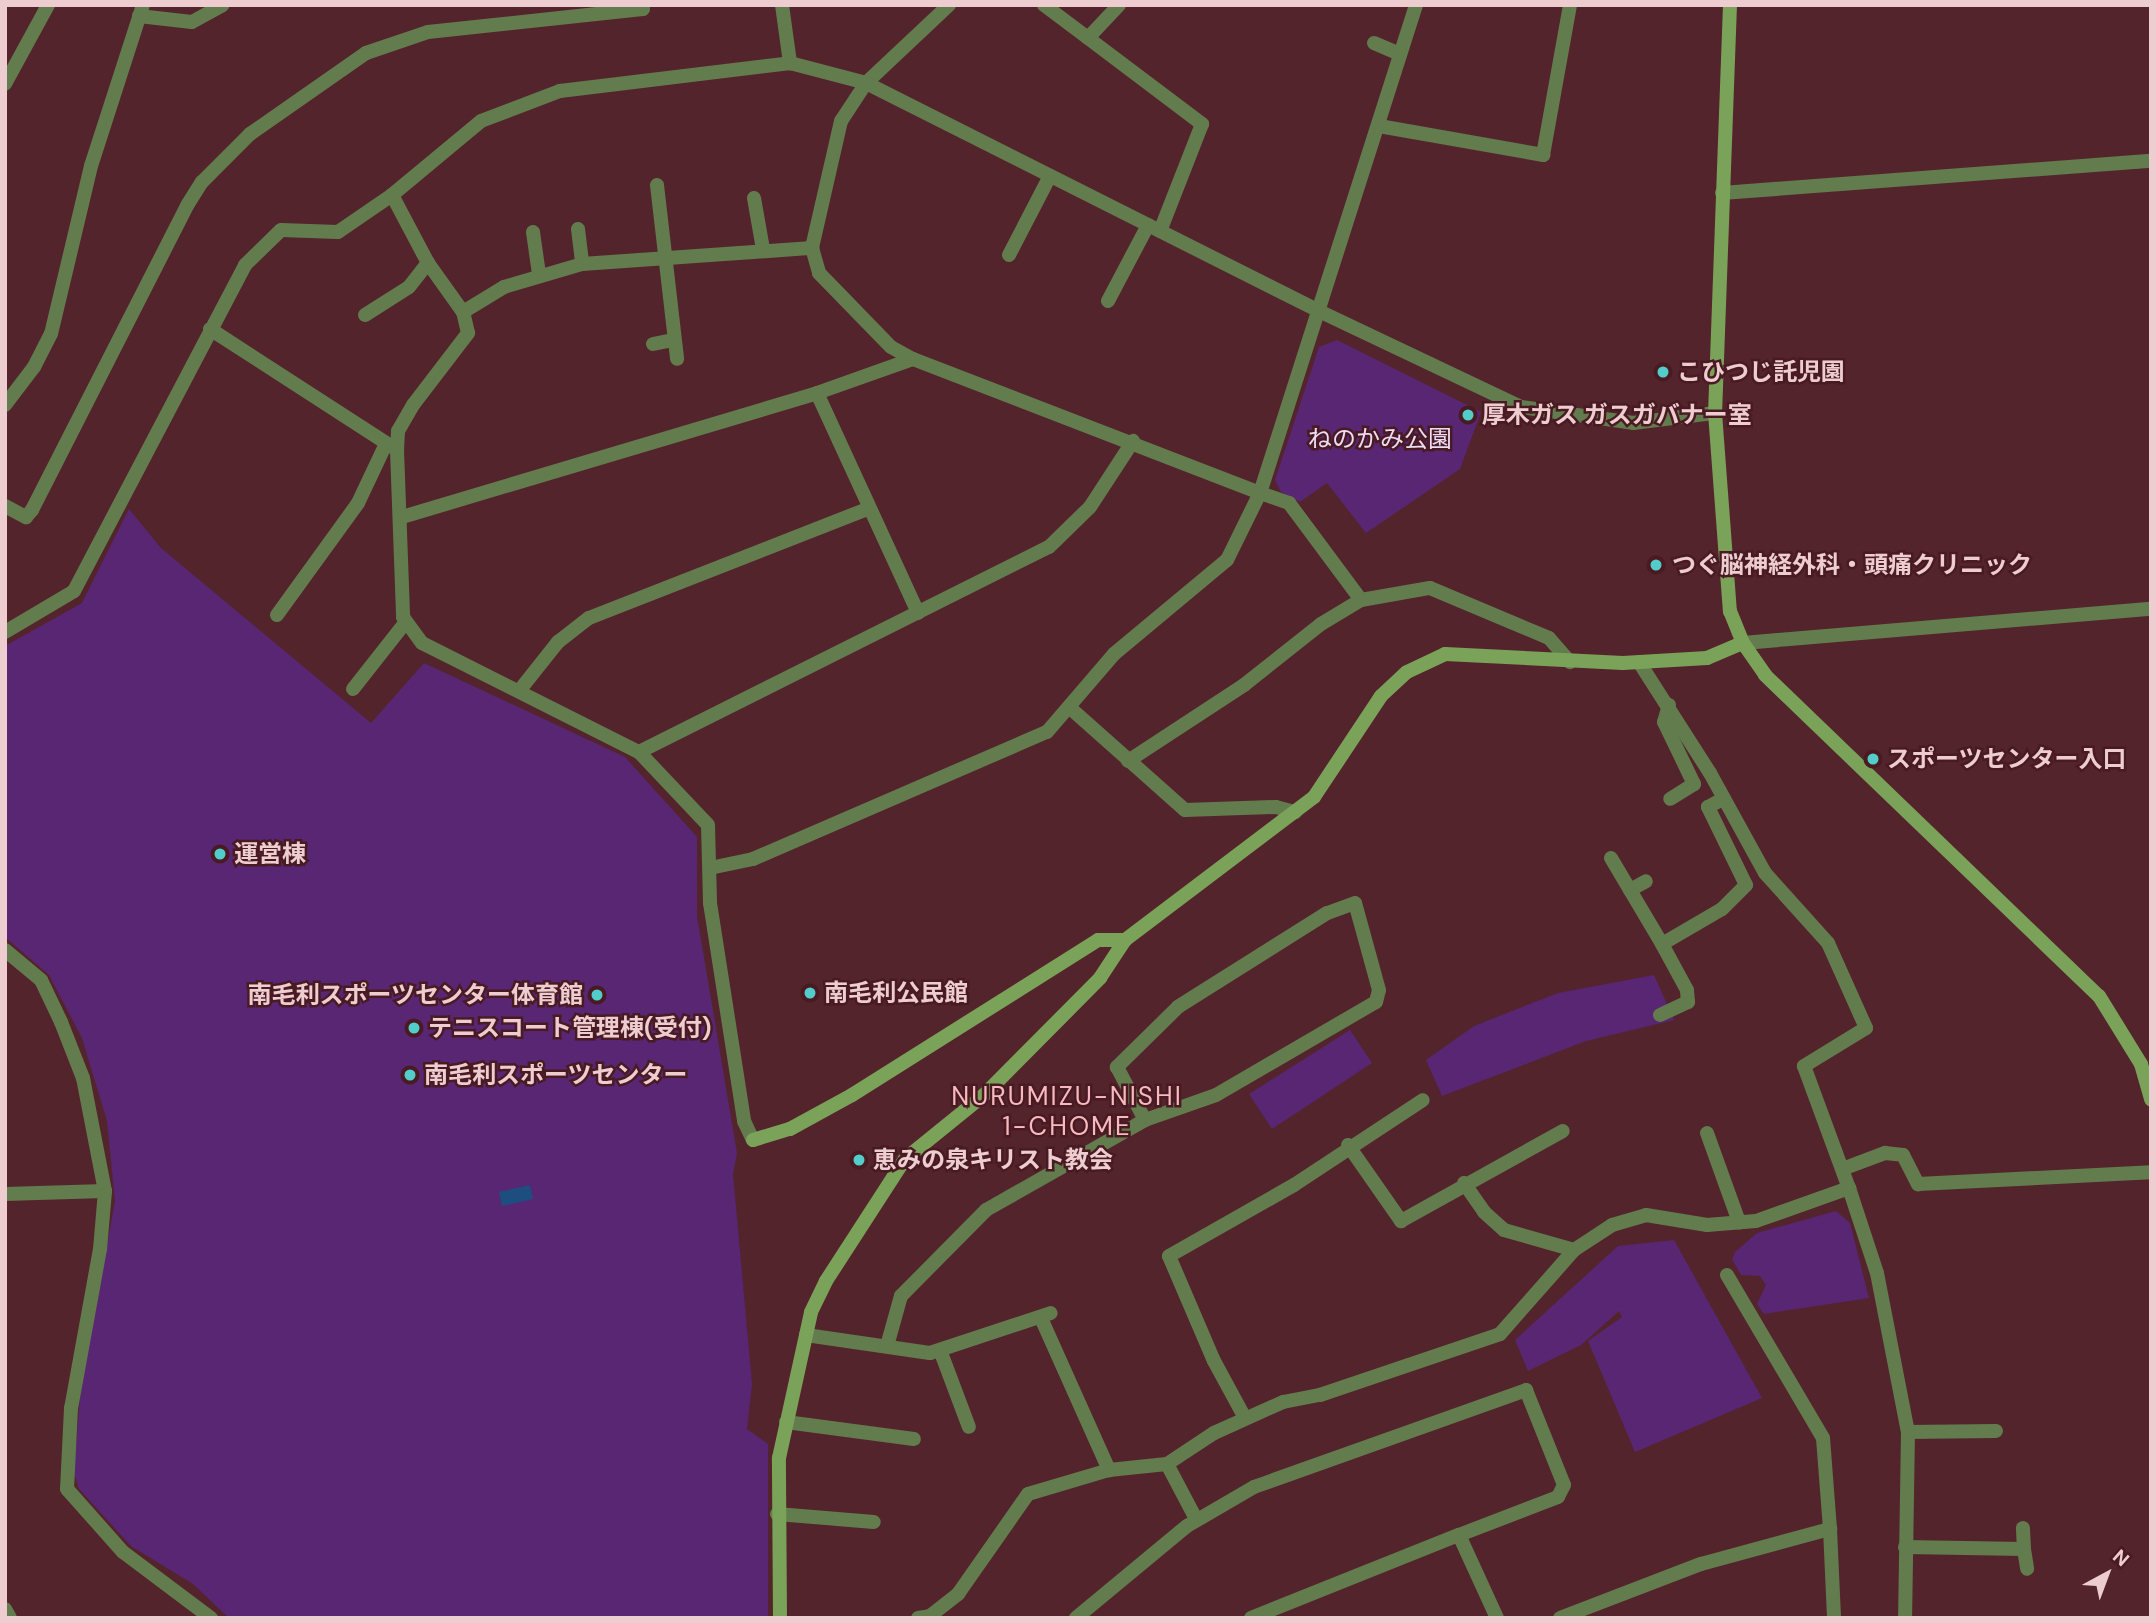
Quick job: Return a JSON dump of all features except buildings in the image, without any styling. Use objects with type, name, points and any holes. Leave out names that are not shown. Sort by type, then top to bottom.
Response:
[{"type":"street","points":[[5,85],[48,5]]},
{"type":"street","points":[[5,405],[51,334],[91,166],[141,11],[192,22],[223,5]]},
{"type":"street","points":[[5,506],[26,517],[32,510],[188,204],[202,182],[250,134],[366,53],[416,36],[643,9],[642,5]]},
{"type":"street","points":[[782,5],[790,63]]},
{"type":"street","points":[[949,5],[866,83],[841,121],[812,248],[819,273],[833,291],[891,346],[913,359],[1133,441],[1289,503],[1361,600]]},
{"type":"street","points":[[1044,5],[1202,124],[1154,228],[1108,301]]},
{"type":"street","points":[[1088,38],[1119,5]]},
{"type":"street","points":[[710,867],[754,859],[1040,737],[1114,654],[1227,560],[1260,493],[1321,312],[1416,5]]},
{"type":"street","points":[[1379,127],[1543,155],[1570,5]]},
{"type":"street","points":[[1730,5],[1715,413],[1730,611],[1743,643],[1765,676],[1814,726],[2099,996],[2146,1063],[2151,1100]]},
{"type":"street","points":[[1374,43],[1400,54]]},
{"type":"street","points":[[5,632],[74,591],[245,265],[281,230],[338,232],[392,195],[470,129],[503,109],[560,91],[790,63],[866,83],[1321,312],[1521,407],[1633,423],[1715,413]]},
{"type":"street","points":[[1722,193],[2151,161]]},
{"type":"street","points":[[1009,255],[1050,176]]},
{"type":"street","points":[[657,185],[677,359]]},
{"type":"street","points":[[277,615],[358,503],[413,405],[468,332],[463,312],[428,263],[392,195]]},
{"type":"street","points":[[754,198],[763,249]]},
{"type":"street","points":[[578,229],[582,264]]},
{"type":"street","points":[[533,232],[539,274]]},
{"type":"street","points":[[463,312],[504,287],[539,274],[582,264],[763,249],[812,248]]},
{"type":"street","points":[[365,315],[408,287],[428,263]]},
{"type":"street","points":[[210,329],[391,448],[402,517],[405,623],[353,689]]},
{"type":"street","points":[[653,344],[674,340]]},
{"type":"street","points":[[402,517],[817,393],[913,359]]},
{"type":"street","points":[[817,393],[867,509],[918,613]]},
{"type":"street","points":[[639,752],[1049,547],[1090,507],[1133,441]]},
{"type":"street","points":[[519,691],[558,642],[589,618],[867,509]]},
{"type":"street","points":[[1128,761],[1244,685],[1321,624],[1361,600],[1430,588],[1549,638],[1570,662]]},
{"type":"street","points":[[780,1618],[777,1514],[786,1422],[806,1335],[826,1281],[905,1159],[984,1095],[1100,978],[1125,940],[1314,797],[1381,696],[1407,672],[1445,654],[1570,662],[1639,662],[1707,657],[1743,643],[2151,609]]},
{"type":"street","points":[[405,623],[432,650],[639,752],[708,825],[710,903],[744,1121],[753,1140],[790,1129],[852,1095],[1098,940],[1125,940]]},
{"type":"street","points":[[1639,662],[1669,705],[1772,883],[1828,943],[1866,1028],[1804,1066],[1845,1168],[1877,1273],[1908,1432],[1905,1618]]},
{"type":"street","points":[[1669,705],[1664,722],[1694,784],[1670,799]]},
{"type":"street","points":[[1069,707],[1185,810],[1276,807],[1295,812]]},
{"type":"street","points":[[1662,944],[1722,909],[1746,885],[1708,807],[1724,798]]},
{"type":"street","points":[[1611,858],[1686,990],[1688,1002],[1660,1015]]},
{"type":"street","points":[[1630,890],[1646,881]]},
{"type":"street","points":[[887,1346],[901,1296],[986,1210],[1145,1121],[1216,1095],[1376,1002],[1379,990],[1355,904],[1326,913],[1178,1007],[1117,1067],[1145,1121]]},
{"type":"street","points":[[5,950],[41,980],[61,1022],[90,1105],[105,1191],[100,1249],[70,1419],[67,1489],[123,1552],[211,1618]]},
{"type":"street","points":[[1245,1418],[1214,1361],[1169,1256],[1294,1185],[1349,1146],[1423,1100]]},
{"type":"street","points":[[1349,1146],[1401,1221],[1464,1183],[1563,1131]]},
{"type":"street","points":[[1707,1133],[1739,1222]]},
{"type":"street","points":[[1845,1168],[1885,1153],[1903,1155],[1918,1184],[2151,1172]]},
{"type":"street","points":[[1464,1183],[1484,1212],[1504,1230],[1574,1250]]},
{"type":"street","points":[[918,1618],[930,1616],[958,1594],[1028,1494],[1109,1471],[1167,1464],[1245,1418],[1283,1402],[1320,1395],[1500,1334],[1574,1250],[1612,1225],[1646,1215],[1707,1225],[1756,1221],[1849,1188]]},
{"type":"street","points":[[5,1194],[105,1191]]},
{"type":"street","points":[[1727,1275],[1823,1438],[1834,1618]]},
{"type":"street","points":[[806,1335],[930,1353],[1046,1315],[1109,1471]]},
{"type":"street","points":[[940,1350],[970,1426]]},
{"type":"street","points":[[1076,1618],[1196,1519],[1254,1487],[1526,1390],[1564,1485],[1558,1497],[1251,1618]]},
{"type":"street","points":[[786,1422],[914,1439]]},
{"type":"street","points":[[1908,1432],[1996,1431]]},
{"type":"street","points":[[1167,1464],[1196,1519]]},
{"type":"street","points":[[777,1514],[874,1522]]},
{"type":"street","points":[[2023,1528],[2027,1569]]},
{"type":"street","points":[[1560,1618],[1701,1564],[1830,1529]]},
{"type":"street","points":[[1459,1535],[1497,1618]]},
{"type":"street","points":[[1905,1547],[2024,1549]]},
{"type":"street","points":[[5,1609],[10,1618]]},
{"type":"green space","name":"ねのかみ公園","points":[[1337,340],[1481,412],[1460,469],[1366,533],[1327,483],[1300,502],[1281,492],[1275,480],[1319,347]]},
{"type":"green space","name":"南毛利スポーツセンター","points":[[129,509],[161,548],[371,723],[424,663],[625,757],[697,837],[697,916],[737,1153],[733,1174],[752,1384],[747,1429],[768,1444],[768,1618],[229,1618],[193,1584],[131,1546],[79,1489],[74,1473],[80,1397],[115,1201],[107,1121],[82,1038],[49,975],[5,937],[5,646],[82,603]]},
{"type":"green space","points":[[1654,975],[1674,1020],[1586,1041],[1442,1096],[1426,1060],[1474,1026],[1558,993]]},
{"type":"green space","points":[[1350,1030],[1372,1063],[1272,1129],[1249,1094]]},
{"type":"green space","points":[[1836,1211],[1850,1223],[1869,1298],[1764,1314],[1757,1304],[1766,1285],[1760,1276],[1741,1275],[1732,1259],[1735,1252],[1757,1233]]},
{"type":"green space","points":[[1674,1240],[1762,1398],[1635,1452],[1588,1341],[1622,1317],[1619,1311],[1581,1345],[1528,1371],[1515,1340],[1618,1246]]},
{"type":"water","points":[[530,1185],[533,1199],[502,1206],[499,1192]]},
{"type":"place","name":"こひつじ託児園","points":[[1663,372]]},
{"type":"place","name":"厚木ガス ガスガバナー室","points":[[1468,415]]},
{"type":"place","name":"つぐ脳神経外科・頭痛クリニック","points":[[1656,565]]},
{"type":"place","name":"スポーツセンター入口","points":[[1873,759]]},
{"type":"place","name":"運営棟","points":[[220,854]]},
{"type":"place","name":"南毛利公民館","points":[[810,993]]},
{"type":"place","name":"南毛利スポーツセンター体育館","points":[[597,995]]},
{"type":"place","name":"テニスコート管理棟(受付)","points":[[414,1028]]},
{"type":"place","name":"南毛利スポーツセンター","points":[[410,1075]]},
{"type":"place","name":"恵みの泉キリスト教会","points":[[859,1160]]},
{"type":"district","name":"NURUMIZU-NISHI 1-CHOME","points":[[1067,1112]]}]
